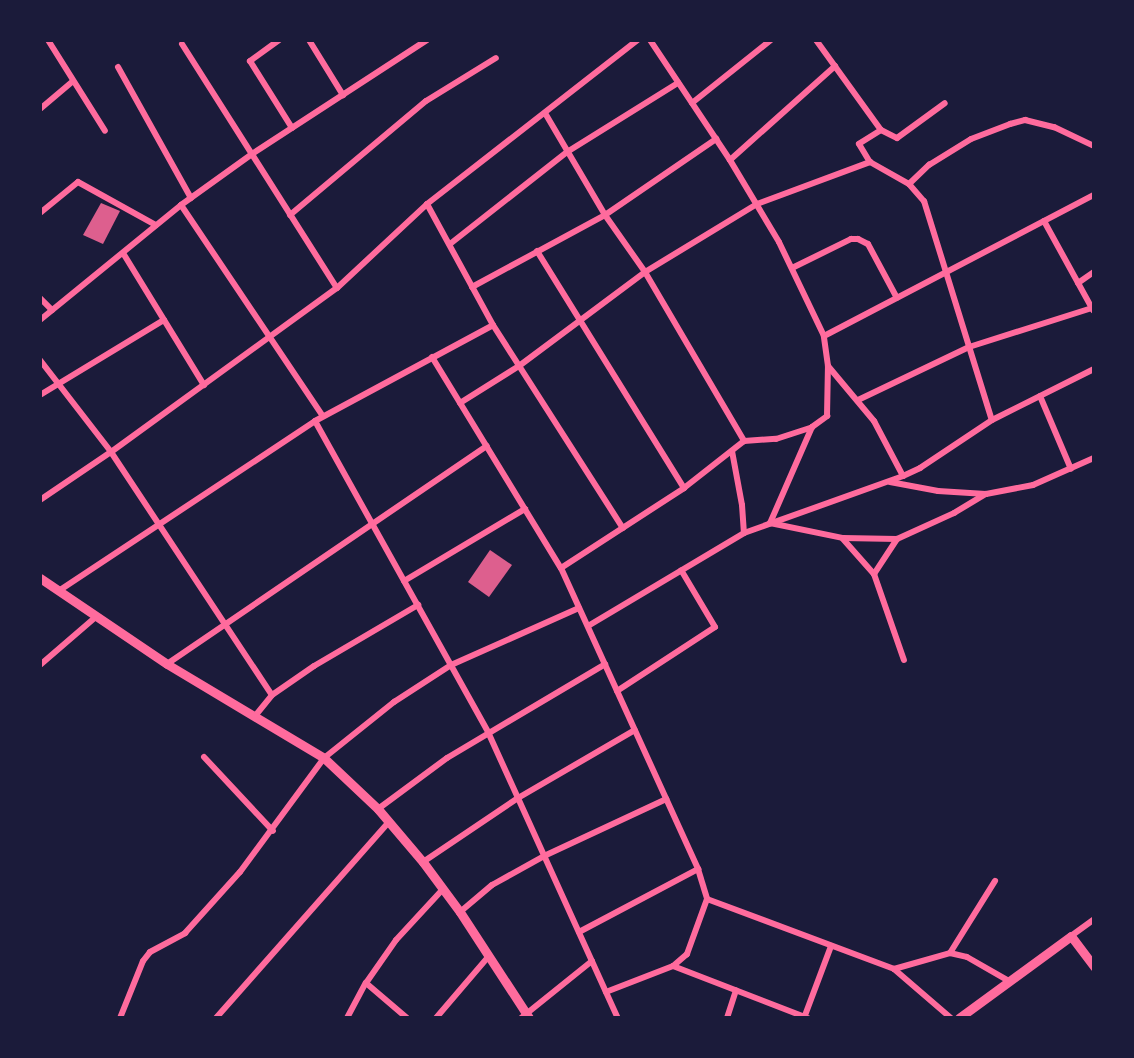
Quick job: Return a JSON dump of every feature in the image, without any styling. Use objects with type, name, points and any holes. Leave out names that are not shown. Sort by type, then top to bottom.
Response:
[{"type":"street","points":[[48,40],[105,131]]},
{"type":"street","points":[[279,40],[250,61],[292,128]]},
{"type":"street","points":[[309,40],[343,95]]},
{"type":"street","points":[[40,320],[181,205],[252,154],[427,40]]},
{"type":"street","points":[[40,500],[111,452],[337,288],[427,204],[638,40]]},
{"type":"street","points":[[561,568],[684,488],[744,441],[776,439],[812,427],[826,416],[828,366],[824,336],[792,268],[757,204],[650,40]]},
{"type":"street","points":[[692,103],[771,40]]},
{"type":"street","points":[[816,40],[881,130],[897,138],[945,103]]},
{"type":"street","points":[[182,44],[337,288]]},
{"type":"street","points":[[290,215],[426,101],[496,58]]},
{"type":"street","points":[[730,160],[835,66]]},
{"type":"street","points":[[118,67],[191,198]]},
{"type":"street","points":[[40,109],[73,81]]},
{"type":"street","points":[[450,244],[567,152],[678,83]]},
{"type":"street","points":[[545,113],[605,215],[645,272],[744,441]]},
{"type":"street","points":[[909,184],[929,165],[971,139],[1010,123],[1025,120],[1054,127],[1094,146]]},
{"type":"street","points":[[881,130],[859,144],[870,162],[909,184],[924,201],[992,420]]},
{"type":"street","points":[[472,287],[605,215],[716,139]]},
{"type":"street","points":[[460,403],[519,366],[645,272],[757,204],[870,162]]},
{"type":"street","points":[[40,213],[78,182],[156,225]]},
{"type":"street","points":[[824,336],[1094,195]]},
{"type":"street","points":[[427,204],[493,325],[623,528]]},
{"type":"street","points":[[181,205],[323,416]]},
{"type":"street","points":[[858,400],[969,347],[1093,309],[1044,221]]},
{"type":"street","points":[[792,268],[851,239],[858,239],[868,244],[897,298]]},
{"type":"street","points":[[537,251],[684,488]]},
{"type":"street","points":[[123,253],[204,385]]},
{"type":"street","points":[[1078,283],[1094,272]]},
{"type":"street","points":[[40,298],[52,310]]},
{"type":"street","points":[[40,395],[164,320]]},
{"type":"street","points":[[60,590],[323,416],[493,325]]},
{"type":"street","points":[[432,357],[561,568],[698,869],[707,899],[687,954],[673,966],[606,993]]},
{"type":"street","points":[[40,360],[111,452],[272,695]]},
{"type":"street","points":[[828,366],[874,421],[903,476]]},
{"type":"street","points":[[588,626],[744,532],[903,476],[920,468],[992,420],[1094,369]]},
{"type":"street","points":[[1040,396],[1071,469]]},
{"type":"street","points":[[315,421],[488,732],[618,1017]]},
{"type":"street","points":[[770,523],[812,427]]},
{"type":"street","points":[[167,664],[487,446]]},
{"type":"street","points":[[732,451],[742,505],[744,532]]},
{"type":"street","points":[[890,482],[938,491],[986,494],[1033,485],[1094,458]]},
{"type":"street","points":[[770,523],[843,538],[897,538],[954,513],[986,494]]},
{"type":"street","points":[[404,581],[525,509]]},
{"type":"street","points":[[843,538],[874,574],[904,660]]},
{"type":"street","points":[[874,574],[897,538]]},
{"type":"street","points":[[617,690],[715,627],[681,570]]},
{"type":"street","points":[[43,583],[60,590],[167,664],[324,758],[378,809],[423,862],[460,912],[525,1016],[592,961]]},
{"type":"street","points":[[255,716],[272,695],[314,666],[418,605]]},
{"type":"street","points":[[120,1017],[143,961],[150,952],[185,933],[273,831],[324,758],[394,702],[451,665],[579,609]]},
{"type":"street","points":[[40,664],[97,616]]},
{"type":"street","points":[[378,809],[447,758],[605,664]]},
{"type":"street","points":[[423,862],[518,798],[635,730]]},
{"type":"street","points":[[204,757],[273,831]]},
{"type":"street","points":[[460,912],[492,885],[544,856],[666,799]]},
{"type":"street","points":[[216,1017],[389,822]]},
{"type":"street","points":[[579,932],[698,869]]},
{"type":"street","points":[[950,953],[995,881]]},
{"type":"street","points":[[347,1017],[366,983],[396,940],[443,889]]},
{"type":"street","points":[[707,899],[894,969],[951,1017]]},
{"type":"street","points":[[965,1016],[1094,919]]},
{"type":"street","points":[[1071,936],[1094,966]]},
{"type":"street","points":[[673,966],[806,1017],[831,946]]},
{"type":"street","points":[[894,969],[950,953],[967,957],[1009,981]]},
{"type":"street","points":[[436,1017],[489,956]]},
{"type":"street","points":[[366,983],[407,1017]]},
{"type":"street","points":[[727,1017],[735,990]]},
{"type":"building","points":[[101,203],[120,211],[103,244],[83,235]]},
{"type":"building","points":[[490,550],[512,565],[489,597],[468,582]]}]
